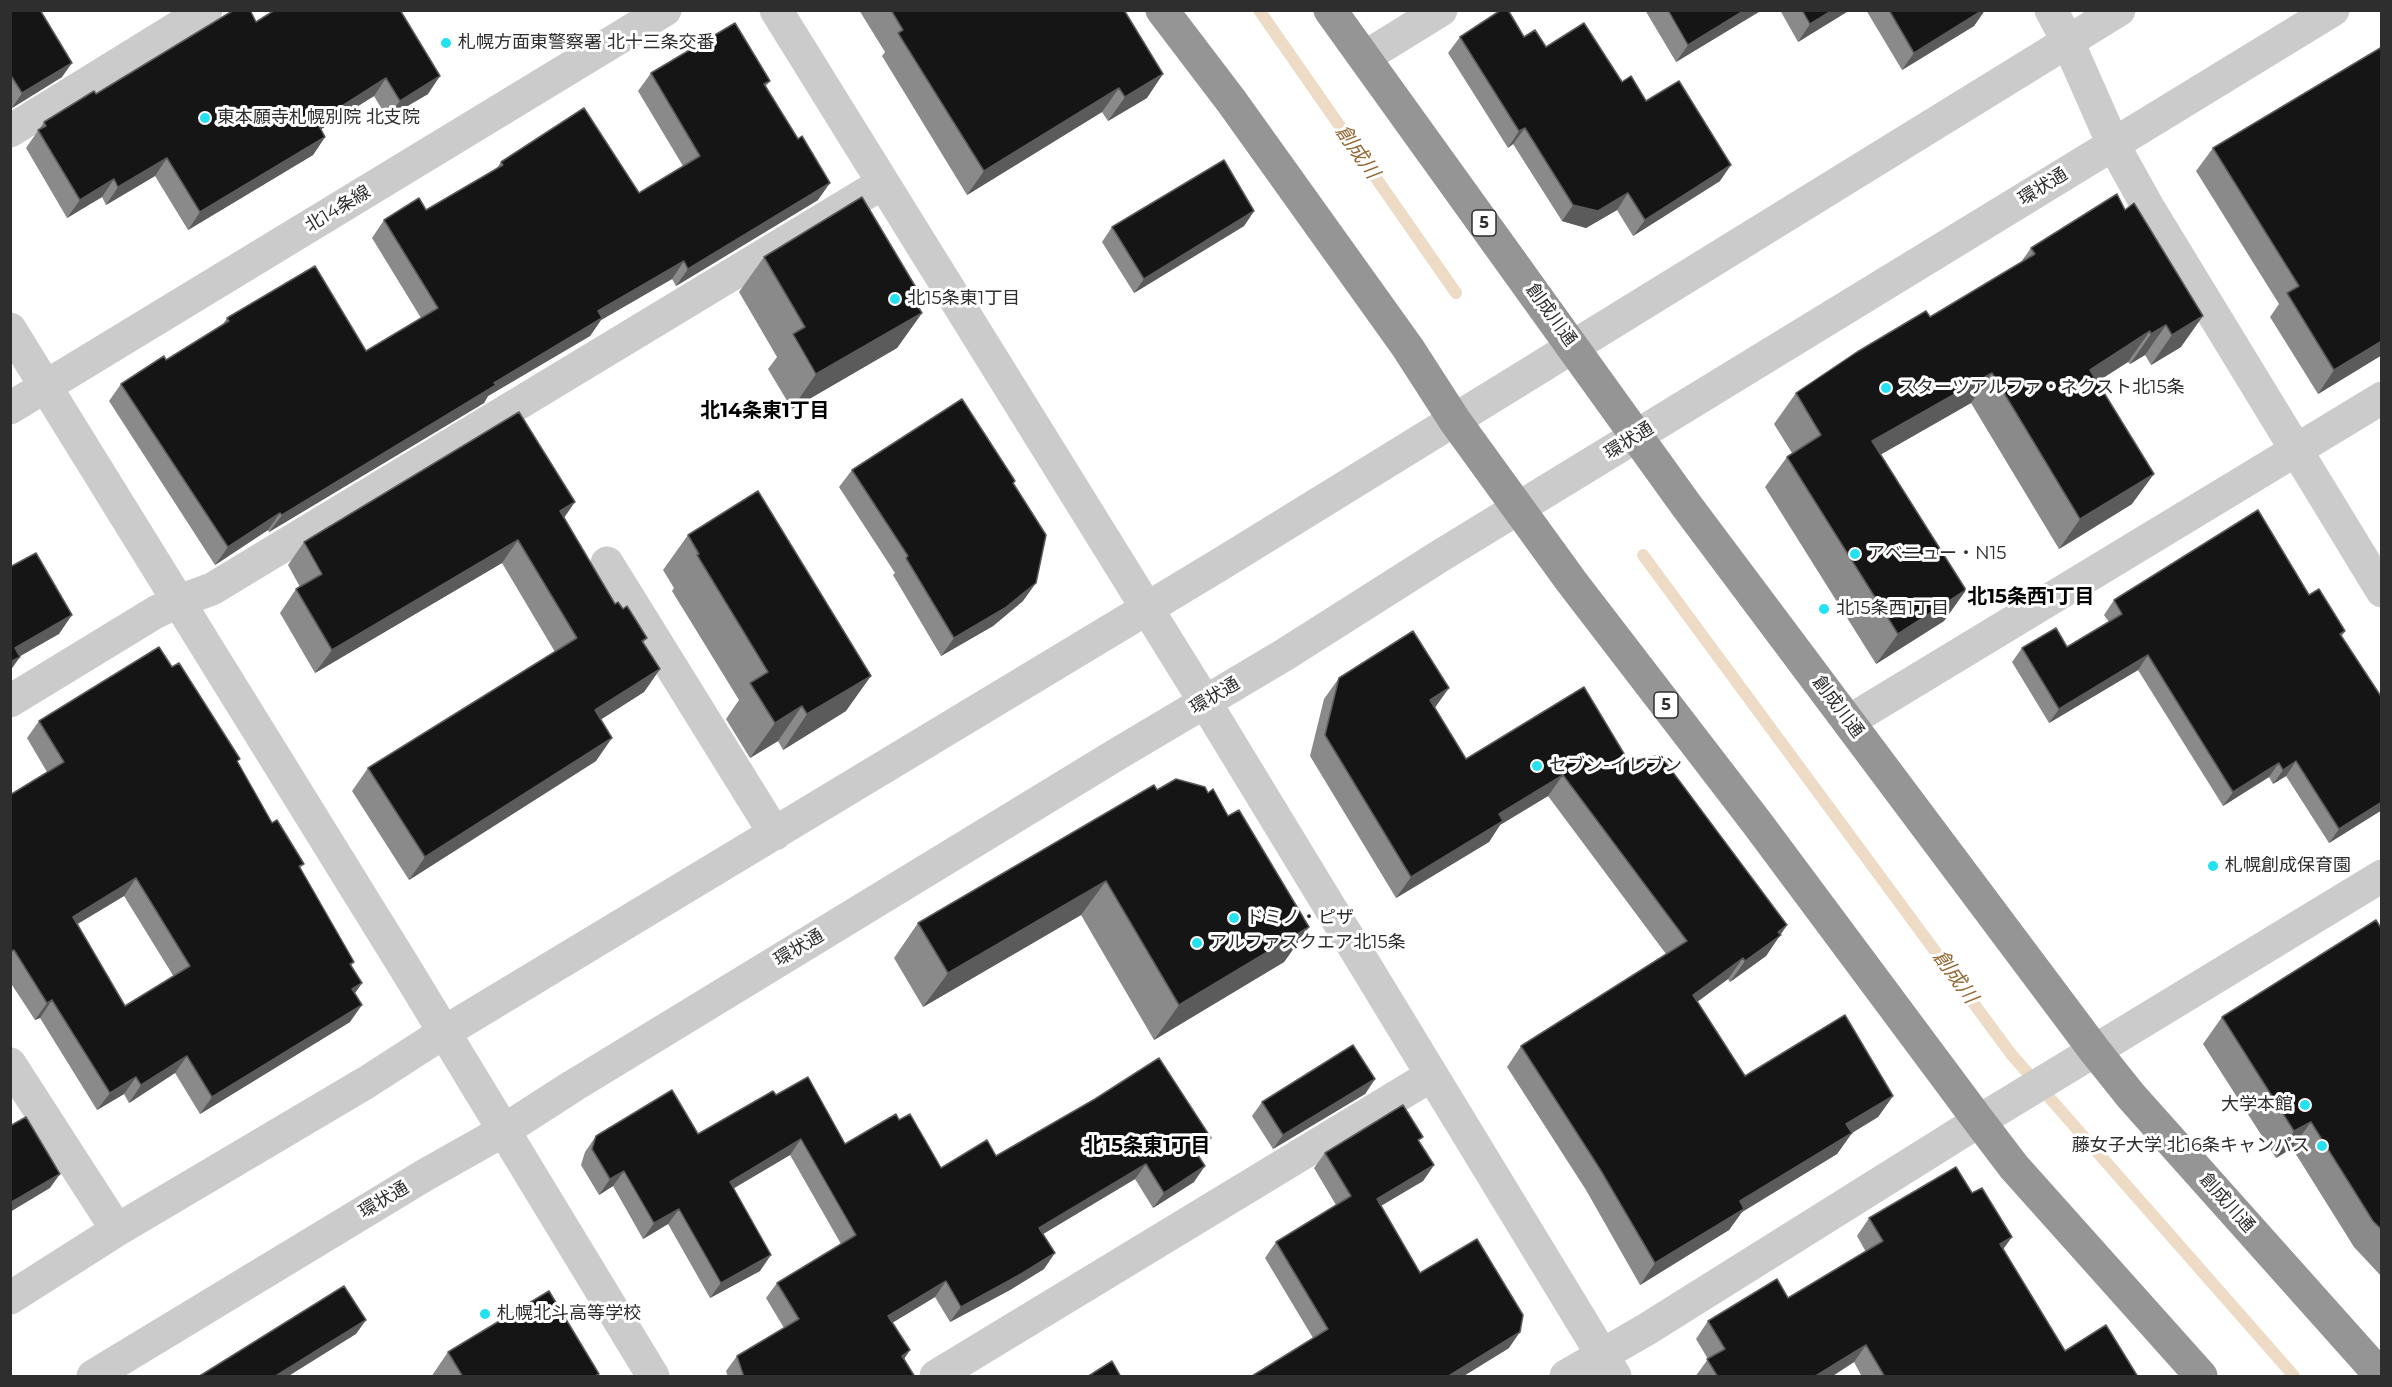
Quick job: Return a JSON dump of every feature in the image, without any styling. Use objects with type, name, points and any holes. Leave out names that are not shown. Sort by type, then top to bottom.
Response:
[{"type":"highway","name":"5","points":[[1162,10],[1232,102],[1408,348],[1455,421],[1578,591],[1757,823],[1979,1121],[2014,1167],[2201,1377]]},
{"type":"highway","name":"創成川通","points":[[1330,10],[1686,505],[2095,1051],[2132,1096],[2381,1377]]},
{"type":"street","points":[[10,131],[206,10]]},
{"type":"street","name":"北14条線","points":[[10,408],[665,10]]},
{"type":"street","points":[[776,10],[1205,702],[1609,1366]]},
{"type":"street","points":[[1365,57],[1441,10]]},
{"type":"street","points":[[2051,10],[2068,42],[2113,144],[2382,591]]},
{"type":"street","points":[[10,1298],[117,1230],[366,1082],[443,1033],[1455,421],[2119,10]]},
{"type":"street","name":"環状通","points":[[93,1377],[415,1181],[504,1131],[2333,10]]},
{"type":"street","points":[[10,700],[179,601],[212,590],[883,183]]},
{"type":"street","points":[[10,329],[179,601],[653,1377]]},
{"type":"street","points":[[1849,721],[2382,398]]},
{"type":"street","points":[[607,563],[775,834]]},
{"type":"street","points":[[1566,1377],[1609,1366],[1979,1121],[2382,876]]},
{"type":"street","points":[[10,1064],[117,1230]]},
{"type":"street","points":[[936,1377],[1432,1075]]},
{"type":"building","points":[[10,10],[40,10],[72,63],[22,93],[10,74]]},
{"type":"building","points":[[234,10],[250,10],[256,22],[275,10],[400,10],[440,76],[400,101],[386,78],[317,122],[325,137],[200,212],[167,158],[118,187],[114,179],[80,200],[38,130],[46,126],[44,122],[94,91],[96,94]]},
{"type":"building","points":[[891,10],[1124,10],[1163,74],[1125,97],[1119,88],[984,171],[898,33],[903,30]]},
{"type":"building","points":[[1501,10],[1508,10],[1524,37],[1535,30],[1546,47],[1584,23],[1622,82],[1631,76],[1646,101],[1679,81],[1731,165],[1645,220],[1628,193],[1598,211],[1573,205],[1525,128],[1519,131],[1460,37]]},
{"type":"building","points":[[1668,10],[1745,10],[1688,45]]},
{"type":"building","points":[[1802,10],[1833,10],[1810,24]]},
{"type":"building","points":[[1889,10],[1983,10],[1914,53]]},
{"type":"building","points":[[735,23],[770,81],[764,84],[798,139],[802,136],[830,183],[688,269],[684,261],[598,311],[602,318],[282,515],[280,513],[228,547],[121,384],[164,356],[166,360],[229,321],[227,318],[315,266],[366,351],[438,308],[384,220],[419,198],[426,210],[503,165],[501,162],[584,108],[639,193],[700,156],[651,73]]},
{"type":"building","points":[[2382,47],[2382,341],[2334,370],[2287,293],[2299,286],[2213,148]]},
{"type":"building","points":[[1224,160],[1254,211],[1144,279],[1112,227]]},
{"type":"building","points":[[2117,194],[2125,210],[2134,203],[2203,316],[2172,335],[2166,325],[2151,334],[2150,331],[2090,370],[2154,474],[2080,519],[1992,373],[1872,441],[1966,590],[1898,634],[1787,457],[1821,435],[1796,393],[1857,352],[1926,311],[1930,317],[2035,254],[2031,248]]},
{"type":"building","points":[[862,197],[924,301],[917,305],[922,313],[816,374],[793,334],[805,327],[764,257]]},
{"type":"building","points":[[962,399],[1015,481],[1013,483],[1046,535],[1036,583],[1005,608],[954,638],[906,558],[908,556],[852,470]]},
{"type":"building","points":[[519,412],[575,502],[560,511],[615,604],[618,602],[623,609],[627,606],[647,638],[642,641],[660,669],[595,710],[612,738],[425,857],[368,768],[577,638],[518,540],[332,650],[296,589],[322,574],[304,542]]},
{"type":"building","points":[[758,491],[871,676],[807,714],[802,706],[775,723],[750,683],[768,672],[697,555],[699,554],[688,535]]},
{"type":"building","points":[[2258,510],[2309,595],[2319,589],[2345,631],[2340,634],[2382,698],[2382,802],[2339,829],[2296,761],[2283,770],[2279,763],[2233,792],[2148,655],[2059,709],[2022,648],[2056,628],[2067,647],[2122,614],[2114,600]]},
{"type":"building","points":[[36,553],[72,615],[15,648],[20,657],[10,662],[10,567]]},
{"type":"building","points":[[1413,631],[1449,688],[1430,700],[1466,759],[1584,687],[1629,762],[1660,755],[1787,925],[1778,932],[1781,935],[1745,961],[1743,958],[1693,995],[1745,1076],[1845,1015],[1893,1096],[1846,1124],[1852,1133],[1740,1201],[1744,1209],[1655,1263],[1600,1169],[1521,1046],[1687,941],[1563,775],[1499,814],[1503,821],[1411,877],[1325,735],[1339,678]]},
{"type":"building","points":[[159,647],[172,667],[179,663],[240,759],[237,761],[272,823],[277,820],[304,864],[299,866],[354,962],[350,964],[362,983],[352,989],[362,1005],[212,1097],[187,1056],[141,1085],[136,1077],[110,1093],[52,1000],[47,1003],[14,950],[10,952],[10,795],[64,762],[39,721]],"holes":[[[136,878],[190,966],[125,1006],[73,917]]]},
{"type":"building","points":[[1176,779],[1205,787],[1208,793],[1213,789],[1228,816],[1239,810],[1309,927],[1179,1005],[1106,881],[948,973],[918,923],[1154,785],[1157,790]]},
{"type":"building","name":"藤女子大学 北16条キャンパス","points":[[2376,920],[2382,930],[2382,1230],[2373,1221],[2311,1122],[2294,1131],[2222,1017]]},
{"type":"building","points":[[1353,1045],[1375,1079],[1283,1135],[1262,1102]]},
{"type":"building","points":[[1159,1058],[1211,1138],[1194,1149],[1205,1166],[1164,1193],[1146,1164],[1039,1228],[1055,1253],[1021,1274],[961,1307],[946,1281],[888,1316],[910,1350],[902,1356],[915,1377],[744,1377],[737,1356],[799,1319],[777,1283],[856,1235],[801,1139],[730,1182],[771,1255],[721,1283],[679,1209],[654,1223],[624,1171],[610,1179],[592,1149],[596,1136],[672,1090],[698,1134],[773,1091],[776,1095],[808,1077],[845,1144],[896,1114],[899,1120],[910,1114],[941,1168],[987,1140],[996,1156],[1095,1099]]},
{"type":"building","points":[[1403,1105],[1423,1137],[1418,1140],[1434,1165],[1377,1199],[1420,1273],[1477,1239],[1523,1315],[1520,1332],[1447,1377],[1253,1377],[1328,1329],[1276,1242],[1351,1196],[1325,1153]]},
{"type":"building","points":[[26,1117],[60,1174],[10,1203],[10,1126]]},
{"type":"building","points":[[1956,1167],[1972,1193],[1982,1188],[2012,1237],[2000,1244],[2065,1351],[2106,1325],[2138,1377],[1885,1377],[1866,1345],[1814,1377],[1718,1377],[1707,1359],[1725,1349],[1708,1321],[1777,1279],[1788,1298],[1883,1241],[1869,1218]]},
{"type":"building","points":[[344,1286],[366,1320],[274,1377],[198,1377]]},
{"type":"building","points":[[549,1291],[599,1374],[598,1377],[463,1377],[448,1352]]},
{"type":"building","points":[[1112,1361],[1121,1377],[1087,1377]]},
{"type":"waterway","name":"創成川","points":[[1259,10],[1456,293]]},
{"type":"waterway","name":"創成川","points":[[1643,555],[2011,1054],[2294,1376]]},
{"type":"place","name":"札幌方面東警察署 北十三条交番","points":[[446,43]]},
{"type":"place","name":"東本願寺札幌別院 北支院","points":[[205,118]]},
{"type":"place","name":"北15条東1丁目","points":[[895,299]]},
{"type":"place","name":"スターツアルファ・ネクスト北15条","points":[[1886,388]]},
{"type":"place","name":"アベニュー・N15","points":[[1855,554]]},
{"type":"place","name":"北15条西1丁目","points":[[1824,609]]},
{"type":"place","name":"セブン-イレブン","points":[[1537,766]]},
{"type":"place","name":"札幌創成保育園","points":[[2213,866]]},
{"type":"place","name":"ドミノ・ピザ","points":[[1234,918]]},
{"type":"place","name":"アルファスクエア北15条","points":[[1197,943]]},
{"type":"place","name":"大学本館","points":[[2305,1105]]},
{"type":"place","name":"藤女子大学 北16条キャンパス","points":[[2322,1146]]},
{"type":"place","name":"札幌北斗高等学校","points":[[485,1314]]},
{"type":"district","name":"北14条東1丁目","points":[[765,411]]},
{"type":"district","name":"北15条西1丁目","points":[[2031,597]]},
{"type":"district","name":"北15条東1丁目","points":[[1147,1146]]}]
